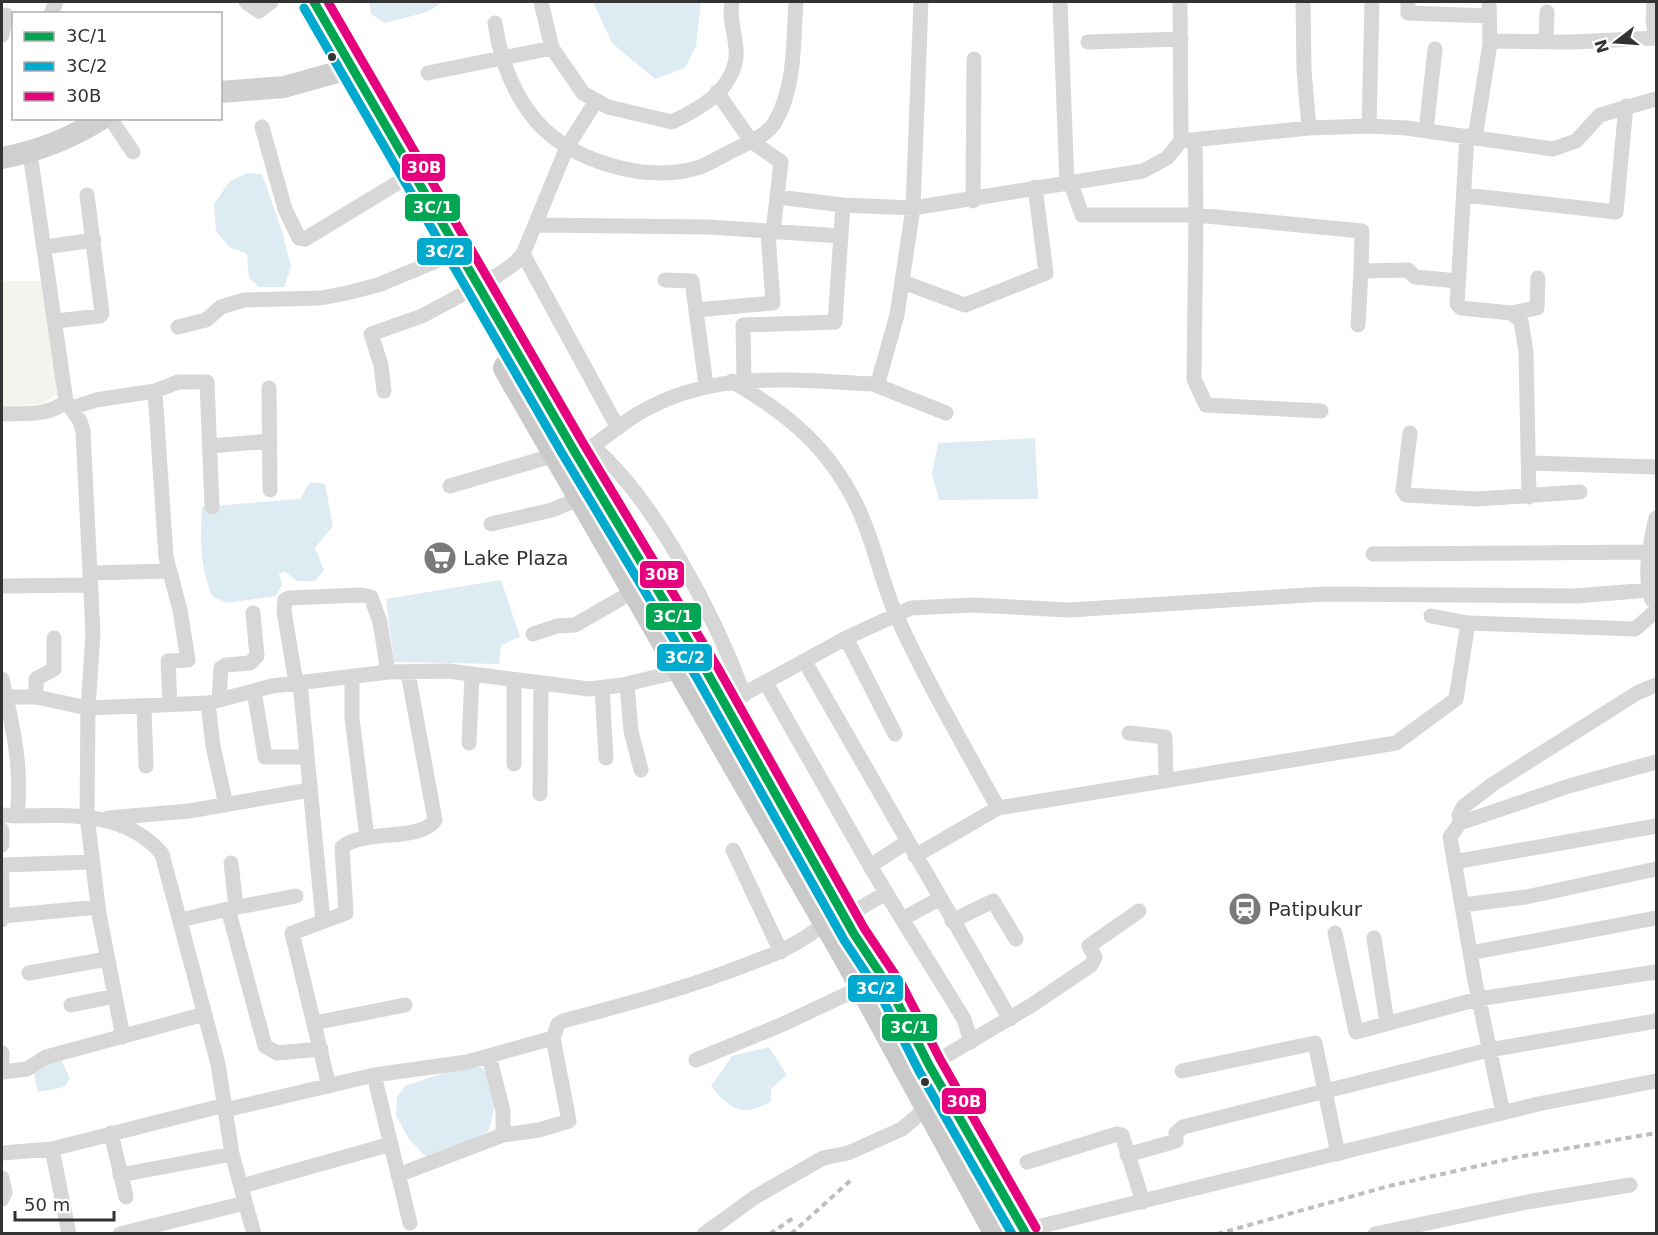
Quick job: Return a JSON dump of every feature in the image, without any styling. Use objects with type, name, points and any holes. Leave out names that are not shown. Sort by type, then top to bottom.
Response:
[{"type":"main road","points":[[294,2],[344,70],[471,291],[724,705],[840,928],[862,987],[997,1233]]},
{"type":"main road","points":[[314,2],[344,70],[399,182],[441,259],[471,291]]},
{"type":"main road","points":[[572,457],[580,498],[681,671],[724,705]]},
{"type":"main road","points":[[840,928],[891,990],[929,1065],[1026,1232]]},
{"type":"street","points":[[246,2],[259,10],[271,2]]},
{"type":"street","points":[[541,2],[552,48],[583,93],[596,101],[639,116],[672,122],[712,100],[736,58],[729,12],[732,2]]},
{"type":"street","points":[[495,22],[501,58],[521,99],[538,123],[567,147],[605,163],[642,171],[671,173],[694,169],[751,141],[775,124],[794,57],[796,2]]},
{"type":"street","points":[[873,384],[879,379],[884,368],[903,282],[913,208],[921,2]]},
{"type":"street","points":[[1060,2],[1069,184],[1082,215],[1196,215],[1362,231],[1358,325]]},
{"type":"street","points":[[1180,2],[1188,140],[1196,215],[1194,379],[1206,405],[1321,411]]},
{"type":"street","points":[[1303,2],[1304,70],[1309,128]]},
{"type":"street","points":[[1369,126],[1372,2]]},
{"type":"street","points":[[1408,2],[1408,13],[1489,9],[1490,41],[1471,137],[1458,281],[1458,307],[1512,313],[1537,308],[1538,278]]},
{"type":"street","points":[[1490,41],[1546,41],[1656,33],[1654,2]]},
{"type":"street","points":[[1546,41],[1547,12]]},
{"type":"street","points":[[2,35],[7,16]]},
{"type":"street","points":[[1088,42],[1181,39]]},
{"type":"street","points":[[428,73],[552,48]]},
{"type":"street","points":[[1426,131],[1436,49]]},
{"type":"street","points":[[973,201],[974,59]]},
{"type":"street","points":[[222,92],[284,87],[344,70]]},
{"type":"street","points":[[696,310],[773,303],[770,232],[778,197],[781,162],[751,141],[717,93]]},
{"type":"street","points":[[778,197],[843,205],[913,208],[973,201],[1035,188],[1143,171],[1167,158],[1188,140],[1309,128],[1369,126],[1426,131],[1553,149],[1576,141],[1600,115],[1656,99]]},
{"type":"street","points":[[384,391],[381,365],[371,334],[422,316],[471,291],[514,264],[523,254],[537,225],[567,147],[596,101]]},
{"type":"street","points":[[1465,195],[1616,212],[1626,106]]},
{"type":"street","points":[[111,120],[133,152]]},
{"type":"street","points":[[2,158],[30,153],[72,138],[93,122]]},
{"type":"street","points":[[262,127],[285,210],[299,238],[304,239],[399,182]]},
{"type":"street","points":[[30,153],[69,404],[83,432],[93,634],[88,708],[93,862],[98,907],[123,1037]]},
{"type":"street","points":[[903,282],[965,305],[1046,273],[1035,188]]},
{"type":"street","points":[[56,321],[102,315],[87,195]]},
{"type":"street","points":[[738,381],[743,325],[835,322],[843,205]]},
{"type":"street","points":[[537,225],[709,227],[841,236]]},
{"type":"street","points":[[45,247],[94,240]]},
{"type":"street","points":[[523,254],[618,428]]},
{"type":"street","points":[[178,327],[206,320],[221,307],[244,300],[321,298],[347,293],[378,285],[441,259]]},
{"type":"street","points":[[1361,271],[1408,270],[1415,277],[1458,281]]},
{"type":"street","points":[[665,280],[689,279],[692,281],[706,385]]},
{"type":"street","points":[[1512,313],[1521,321],[1526,352],[1530,463],[1528,497]]},
{"type":"street","points":[[738,381],[803,430],[832,462],[858,508],[896,614],[998,808]]},
{"type":"street","points":[[572,457],[638,414],[706,385],[738,381],[873,384],[946,413]]},
{"type":"street","points":[[2,414],[46,412],[69,404],[155,391],[178,382],[207,382],[212,507]]},
{"type":"street","points":[[269,388],[270,490]]},
{"type":"street","points":[[155,391],[166,557],[180,610],[188,660],[168,661],[170,705]]},
{"type":"street","points":[[1410,433],[1403,490],[1406,495],[1477,499],[1580,492]]},
{"type":"street","points":[[211,446],[270,441]]},
{"type":"street","points":[[450,486],[572,457],[610,460],[648,508],[727,653],[724,705]]},
{"type":"street","points":[[1530,463],[1656,467]]},
{"type":"street","points":[[491,524],[552,510],[580,498]]},
{"type":"street","points":[[1431,616],[1468,623],[1635,629],[1656,612],[1648,552],[1656,518]]},
{"type":"street","points":[[1373,554],[1648,552]]},
{"type":"street","points":[[2,586],[169,571]]},
{"type":"street","points":[[724,705],[846,638],[910,608],[936,605],[1069,610],[1324,594],[1576,596],[1652,585]]},
{"type":"street","points":[[533,634],[557,626],[575,625],[634,591]]},
{"type":"street","points":[[323,921],[307,757],[298,683],[284,611],[285,600],[362,595],[371,597],[380,622],[388,672]]},
{"type":"street","points":[[226,805],[213,746],[213,702],[220,668],[250,663],[257,656],[253,613]]},
{"type":"street","points":[[915,856],[998,808],[1396,743],[1456,699],[1468,623]]},
{"type":"street","points":[[36,697],[36,679],[54,669],[54,638]]},
{"type":"street","points":[[846,638],[896,734]]},
{"type":"street","points":[[805,662],[939,899],[1010,1019]]},
{"type":"street","points":[[6,697],[36,697],[88,708],[170,705],[213,702],[298,683],[388,672],[448,671],[541,684],[602,688],[681,671]]},
{"type":"street","points":[[329,1086],[292,936],[295,930],[346,914],[342,847],[368,838],[423,830],[435,820],[408,673]]},
{"type":"street","points":[[469,743],[472,675]]},
{"type":"street","points":[[352,678],[352,718],[368,838]]},
{"type":"street","points":[[2,679],[6,697],[9,745],[20,791],[18,816]]},
{"type":"street","points":[[514,680],[514,764]]},
{"type":"street","points":[[766,683],[870,866],[964,1019],[971,1042]]},
{"type":"street","points":[[540,794],[541,684]]},
{"type":"street","points":[[627,684],[631,731],[641,770]]},
{"type":"street","points":[[1460,823],[1459,815],[1463,807],[1493,784],[1637,693],[1656,685]]},
{"type":"street","points":[[602,688],[606,758]]},
{"type":"street","points":[[254,691],[265,757],[307,757]]},
{"type":"street","points":[[144,706],[146,766]]},
{"type":"street","points":[[1129,733],[1165,737],[1166,781]]},
{"type":"street","points":[[1503,1113],[1478,999],[1450,837],[1460,823],[1569,786],[1656,762]]},
{"type":"street","points":[[2,815],[91,817],[226,805],[310,790]]},
{"type":"street","points":[[91,817],[134,829],[149,839],[162,854],[205,1014],[225,1108],[232,1154],[254,1233]]},
{"type":"street","points":[[1454,862],[1656,826]]},
{"type":"street","points":[[2,830],[2,845]]},
{"type":"street","points":[[870,866],[907,842]]},
{"type":"street","points":[[733,850],[782,952]]},
{"type":"street","points":[[2,865],[93,862]]},
{"type":"street","points":[[231,862],[232,908],[266,1046],[276,1053],[321,1049]]},
{"type":"street","points":[[1462,905],[1526,897],[1656,869]]},
{"type":"street","points":[[2,873],[2,918],[98,907]]},
{"type":"street","points":[[398,1175],[503,1136],[539,1130],[569,1121],[553,1038],[558,1024],[563,1021],[660,996],[782,952],[840,928],[886,893]]},
{"type":"street","points":[[180,920],[296,896]]},
{"type":"street","points":[[902,919],[939,899]]},
{"type":"street","points":[[952,921],[993,901],[1016,939]]},
{"type":"street","points":[[942,1058],[1010,1019],[1091,966],[1095,957],[1089,946],[1139,911]]},
{"type":"street","points":[[1470,953],[1656,918]]},
{"type":"street","points":[[1335,933],[1356,1032],[1478,999],[1656,972]]},
{"type":"street","points":[[1374,938],[1387,1023]]},
{"type":"street","points":[[29,973],[107,959]]},
{"type":"street","points":[[696,1060],[862,987]]},
{"type":"street","points":[[71,1005],[115,996]]},
{"type":"street","points":[[314,1023],[405,1005]]},
{"type":"street","points":[[2,1053],[2,1072],[27,1069],[46,1058],[205,1014]]},
{"type":"street","points":[[1127,1155],[1176,1141],[1178,1129],[1325,1091],[1489,1050],[1656,1021]]},
{"type":"street","points":[[2,1153],[52,1149],[111,1133],[374,1075],[468,1062],[553,1038]]},
{"type":"street","points":[[1182,1071],[1315,1042],[1338,1154]]},
{"type":"street","points":[[489,1056],[503,1111],[503,1136]]},
{"type":"street","points":[[374,1075],[410,1222]]},
{"type":"street","points":[[1026,1232],[1503,1113],[1656,1082]]},
{"type":"street","points":[[704,1233],[755,1197],[823,1158],[848,1153],[902,1129],[928,1107]]},
{"type":"street","points":[[111,1133],[126,1197]]},
{"type":"street","points":[[1027,1162],[1117,1134],[1122,1135],[1143,1202]]},
{"type":"street","points":[[242,1186],[391,1144]]},
{"type":"street","points":[[52,1149],[69,1233]]},
{"type":"street","points":[[120,1175],[232,1154]]},
{"type":"street","points":[[2,1178],[4,1193],[2,1199]]},
{"type":"street","points":[[1375,1233],[1527,1202],[1630,1185]]},
{"type":"street","points":[[120,1233],[245,1203]]},
{"type":"shaded area","points":[[369,2],[443,2],[427,12],[385,23],[371,14]]},
{"type":"shaded area","points":[[593,2],[701,2],[696,46],[685,68],[655,79],[612,43]]},
{"type":"shaded area","points":[[247,173],[262,174],[282,231],[291,267],[284,287],[259,287],[249,278],[247,254],[229,247],[216,231],[214,204],[230,181]]},
{"type":"shaded area","points":[[2,281],[45,281],[57,394],[42,404],[2,407]]},
{"type":"shaded area","points":[[1035,438],[1038,499],[939,500],[932,474],[938,443]]},
{"type":"shaded area","points":[[310,482],[325,484],[333,526],[315,548],[324,570],[315,581],[297,581],[285,572],[279,573],[282,585],[276,596],[227,603],[212,596],[205,574],[202,552],[202,507],[300,499]]},
{"type":"shaded area","points":[[501,580],[520,637],[501,645],[499,664],[394,662],[386,599]]},
{"type":"shaded area","points":[[769,1047],[787,1075],[771,1089],[771,1101],[745,1110],[731,1106],[711,1086],[732,1056]]},
{"type":"shaded area","points":[[60,1057],[70,1079],[64,1087],[38,1092],[32,1066]]},
{"type":"shaded area","points":[[467,1065],[483,1068],[495,1089],[495,1105],[489,1130],[477,1143],[435,1157],[424,1155],[409,1139],[396,1116],[397,1097],[405,1086]]},
{"type":"railway","points":[[1217,1234],[1389,1186],[1518,1157],[1656,1133]]},
{"type":"railway","points":[[791,1234],[851,1180]]},
{"type":"railway","points":[[770,1234],[793,1218]]},
{"type":"transit line","name":"3C/1","points":[[314,2],[573,449],[708,674],[854,934],[891,990],[929,1065],[1026,1234]]},
{"type":"transit line","name":"30B","points":[[328,2],[583,443],[718,668],[864,928],[902,985],[940,1059],[1036,1228]]},
{"type":"transit line","name":"3C/2","points":[[304,8],[563,455],[698,680],[844,940],[881,996],[919,1071],[1012,1234]]},
{"type":"place","name":"Lake Plaza","points":[[440,558]]},
{"type":"place","name":"Patipukur","points":[[1245,909]]}]
